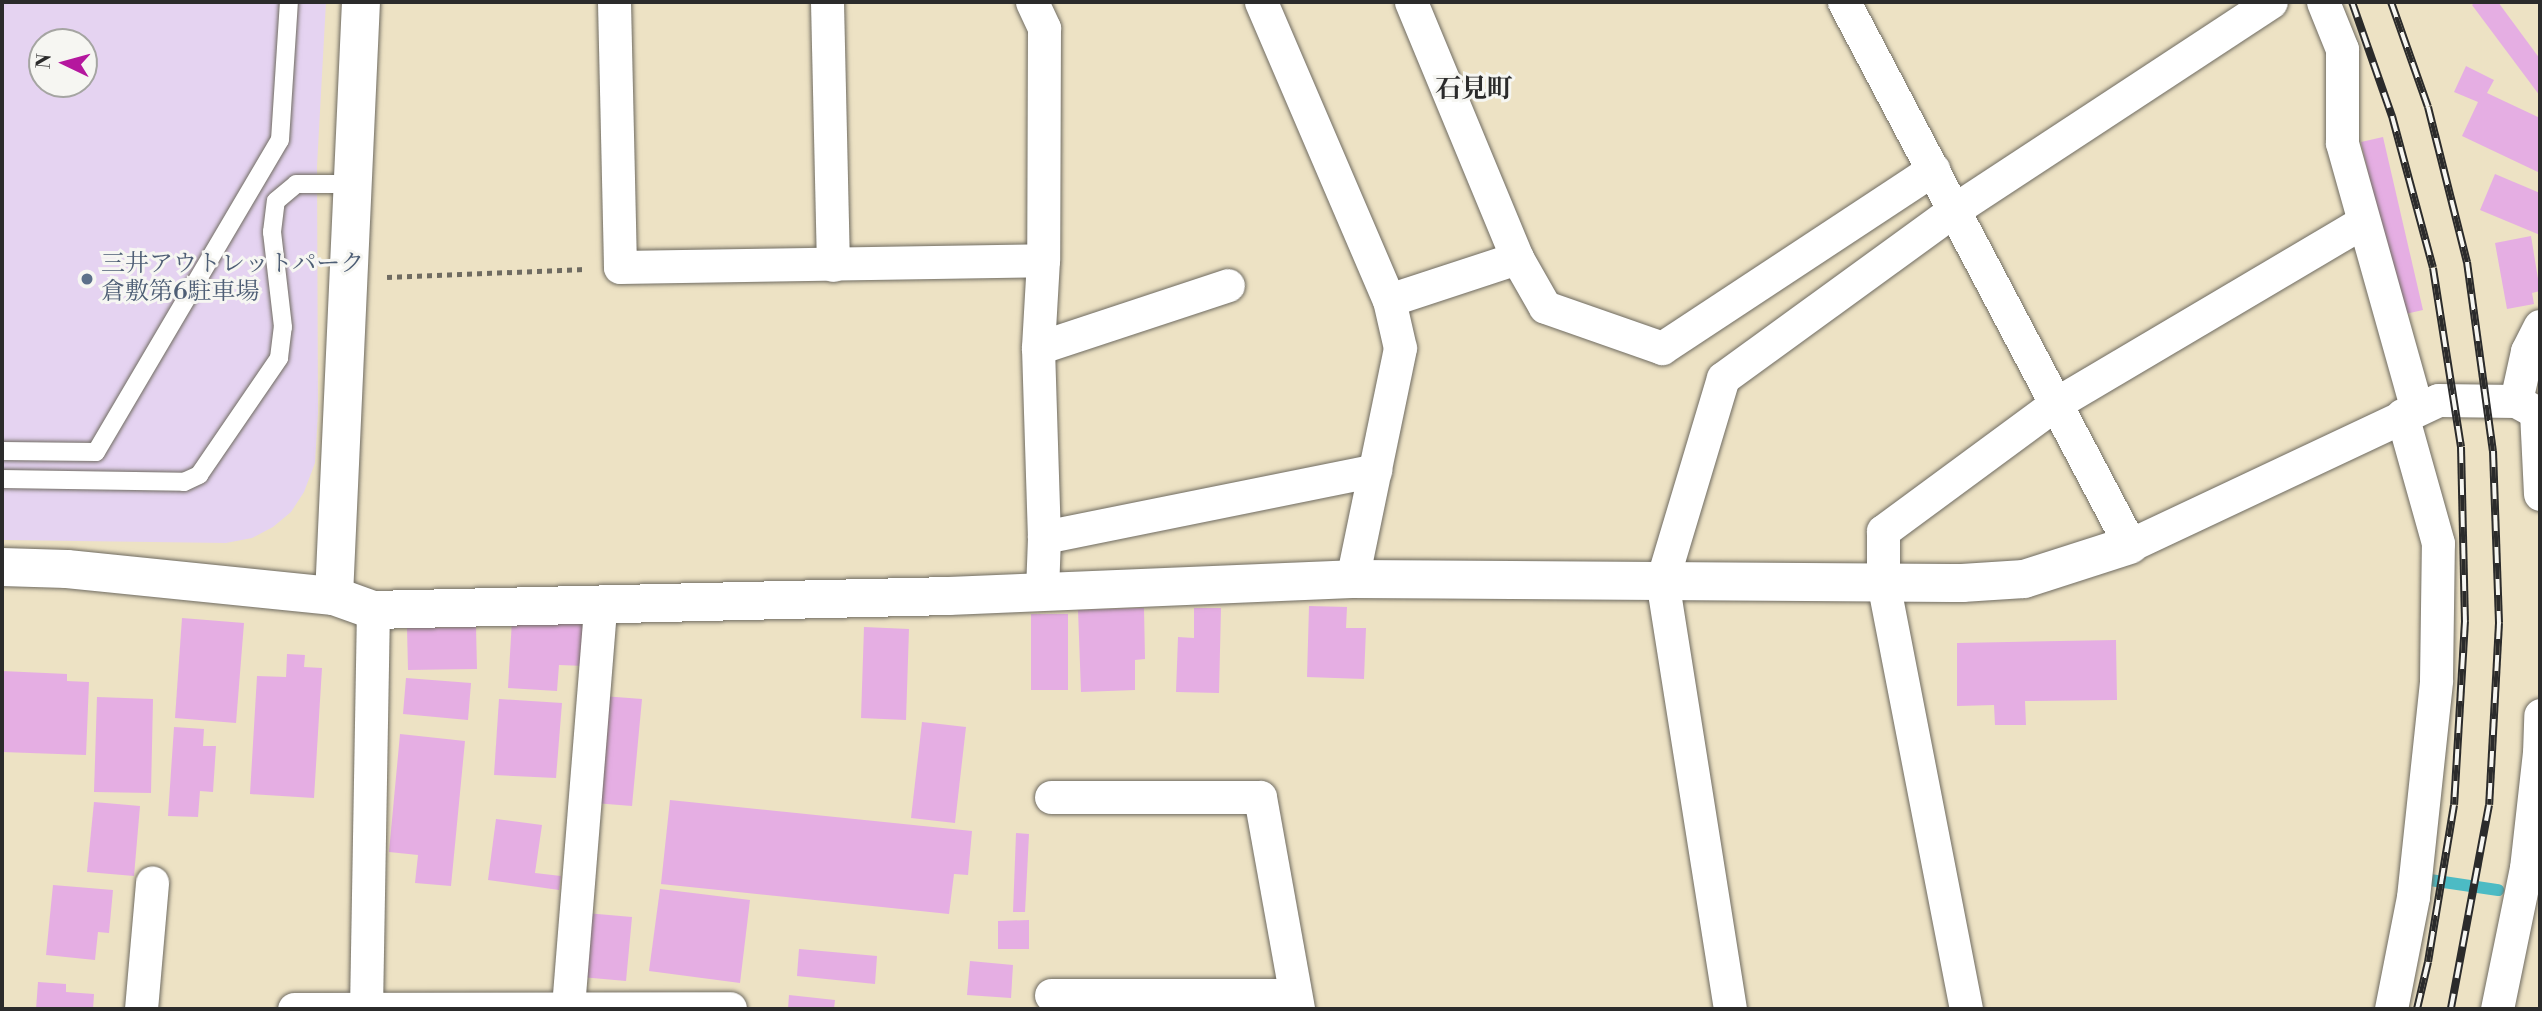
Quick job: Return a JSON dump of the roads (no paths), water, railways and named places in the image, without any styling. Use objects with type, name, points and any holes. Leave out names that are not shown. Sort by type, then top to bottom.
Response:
[{"type":"street","points":[[334,596],[361,2]]},
{"type":"street","points":[[614,2],[620,267],[1043,260]]},
{"type":"street","points":[[827,2],[833,265]]},
{"type":"street","points":[[1032,2],[1044,28],[1043,260],[1038,348],[1044,537],[1042,591]]},
{"type":"street","points":[[1261,2],[1389,300],[1400,348],[1352,579]]},
{"type":"street","points":[[1411,2],[1517,258],[1545,307],[1662,348],[1933,169]]},
{"type":"street","points":[[1844,2],[2130,545]]},
{"type":"street","points":[[1730,1009],[1662,582],[1723,378],[1954,210],[2271,2]]},
{"type":"street","points":[[2323,2],[2342,49],[2342,143],[2400,348],[2410,412],[2438,543],[2436,680],[2414,884],[2391,1009]]},
{"type":"street","points":[[1966,1009],[1883,583],[1882,531],[2054,404],[2363,222]]},
{"type":"street","points":[[1389,300],[1517,258]]},
{"type":"street","points":[[1038,348],[1228,285]]},
{"type":"street","points":[[2400,348],[2414,312]]},
{"type":"street","points":[[2516,401],[2527,351],[2540,326]]},
{"type":"street","points":[[2,567],[67,569],[334,596],[373,610],[600,605],[1352,579],[1883,583],[1962,583],[2024,579],[2130,545],[2438,400],[2516,401],[2536,412],[2540,494]]},
{"type":"street","points":[[1044,537],[1375,470]]},
{"type":"street","points":[[568,1007],[600,605]]},
{"type":"street","points":[[366,1008],[373,610]]},
{"type":"street","points":[[2497,1009],[2533,872],[2540,715]]},
{"type":"street","points":[[1051,797],[1260,797],[1297,1002],[1051,995]]},
{"type":"street","points":[[141,1009],[152,881]]},
{"type":"street","points":[[294,1009],[730,1008]]},
{"type":"lane","points":[[2,451],[96,452],[281,139],[289,2]]},
{"type":"lane","points":[[2,479],[184,482],[199,475],[279,358],[283,327],[272,232],[276,201],[296,184],[352,184]]},
{"type":"waterway","points":[[2415,882],[2430,880],[2498,890]]},
{"type":"railway","points":[[2352,2],[2392,116],[2433,268],[2461,447],[2465,621],[2454,805],[2428,962],[2417,1009]]},
{"type":"railway","points":[[2391,2],[2428,107],[2467,262],[2493,451],[2499,623],[2489,805],[2451,1009]]},
{"type":"place","name":"三井アウトレットパーク 倉敷第6駐車場","points":[[87,279]]},
{"type":"district","name":"石見町","points":[[1474,90]]}]
